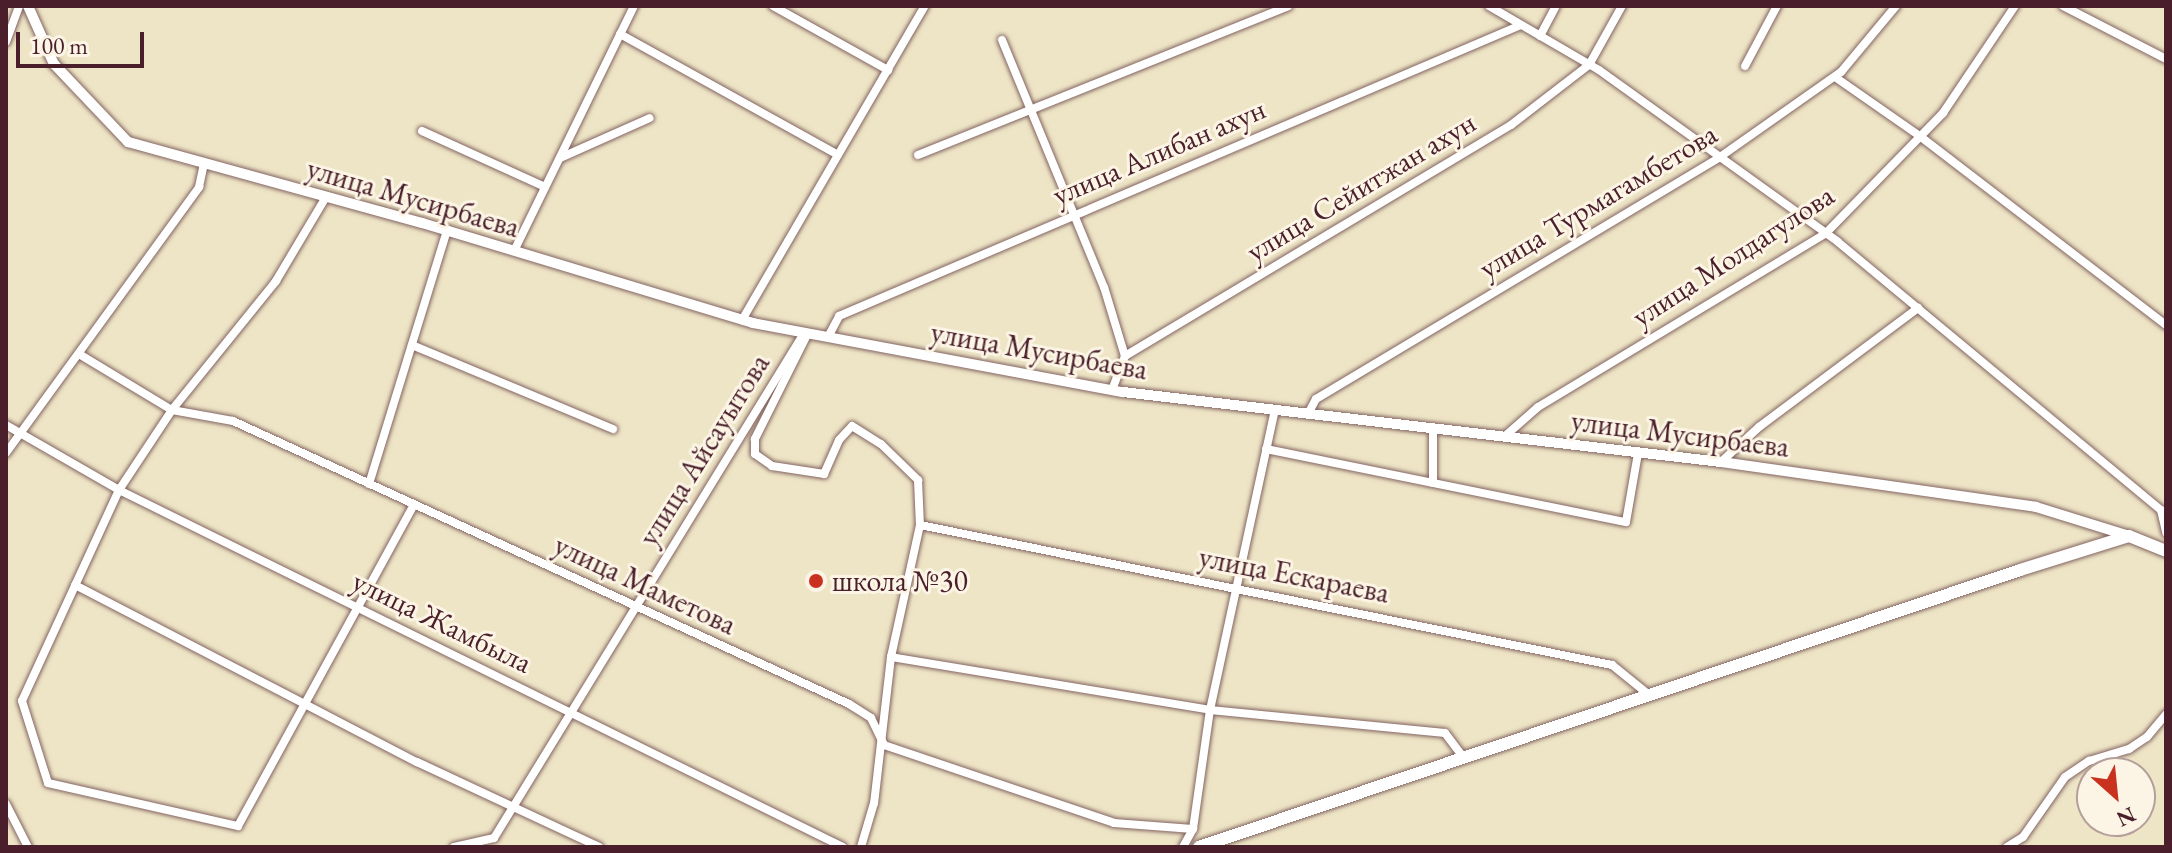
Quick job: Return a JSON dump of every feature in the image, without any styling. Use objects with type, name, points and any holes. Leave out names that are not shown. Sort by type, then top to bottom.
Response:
[{"type":"main road","points":[[1199,847],[2129,536],[2166,551]]},
{"type":"street","points":[[6,41],[19,6]]},
{"type":"street","name":"улица Мусирбаева","points":[[28,6],[54,64],[128,142],[447,230],[742,320],[1112,390],[1721,462],[2036,507],[2129,536]]},
{"type":"street","points":[[514,251],[634,6]]},
{"type":"street","points":[[773,6],[888,70]]},
{"type":"street","name":"улица Айсауытова","points":[[742,320],[925,6]]},
{"type":"street","points":[[918,155],[1288,6]]},
{"type":"street","points":[[1489,6],[1589,65],[1826,233],[2161,510],[2166,532]]},
{"type":"street","points":[[1540,36],[1556,6]]},
{"type":"street","name":"улица Сейитжан ахун","points":[[1125,356],[1511,125],[1589,65],[1622,6]]},
{"type":"street","points":[[1745,66],[1777,6]]},
{"type":"street","name":"улица Турмагамбетова","points":[[1308,414],[1316,399],[1720,157],[1835,77],[1896,6]]},
{"type":"street","name":"улица Молдагулова","points":[[1504,437],[1538,407],[1826,233],[1943,113],[2015,6]]},
{"type":"street","points":[[2063,6],[2166,59]]},
{"type":"street","name":"улица Алибан ахун","points":[[828,337],[839,316],[1521,25]]},
{"type":"street","points":[[620,34],[838,155]]},
{"type":"street","points":[[1002,40],[1073,214],[1125,356],[1112,390]]},
{"type":"street","points":[[1835,77],[1921,137],[2166,325]]},
{"type":"street","points":[[559,158],[650,118]]},
{"type":"street","points":[[422,131],[545,187]]},
{"type":"street","points":[[6,453],[199,187],[204,164]]},
{"type":"street","points":[[326,197],[276,281],[172,410],[119,490],[22,701],[48,783],[238,826],[355,606],[414,505]]},
{"type":"street","points":[[369,484],[447,230]]},
{"type":"street","points":[[1721,462],[1759,427],[1918,308]]},
{"type":"street","points":[[806,333],[755,439],[755,454],[772,466],[815,477],[824,474],[846,427],[863,431],[915,473],[920,525],[891,657],[884,745],[861,847]]},
{"type":"street","name":"улица Айсауытова","points":[[494,838],[806,333]]},
{"type":"street","points":[[412,345],[613,429]]},
{"type":"street","name":"улица Маметова","points":[[79,354],[172,410],[233,421],[849,704],[871,718],[884,745]]},
{"type":"street","points":[[1183,847],[1193,829],[1210,710],[1275,410]]},
{"type":"street","name":"улица Жамбыла","points":[[6,425],[24,431],[119,490],[843,847]]},
{"type":"street","points":[[1433,428],[1433,483]]},
{"type":"street","points":[[1266,449],[1626,522],[1638,453]]},
{"type":"street","name":"улица Ескараева","points":[[920,525],[1612,665],[1649,695]]},
{"type":"street","points":[[75,585],[304,703],[599,847]]},
{"type":"street","points":[[891,657],[1210,710],[1445,733],[1464,758]]},
{"type":"street","points":[[2007,847],[2023,837],[2065,777],[2089,761],[2129,749],[2147,737],[2166,714]]},
{"type":"street","points":[[884,745],[1114,823],[1193,829]]},
{"type":"street","points":[[6,804],[25,846]]},
{"type":"street","points":[[454,847],[494,838],[503,847]]},
{"type":"place","name":"школа №30","points":[[816,581]]}]
